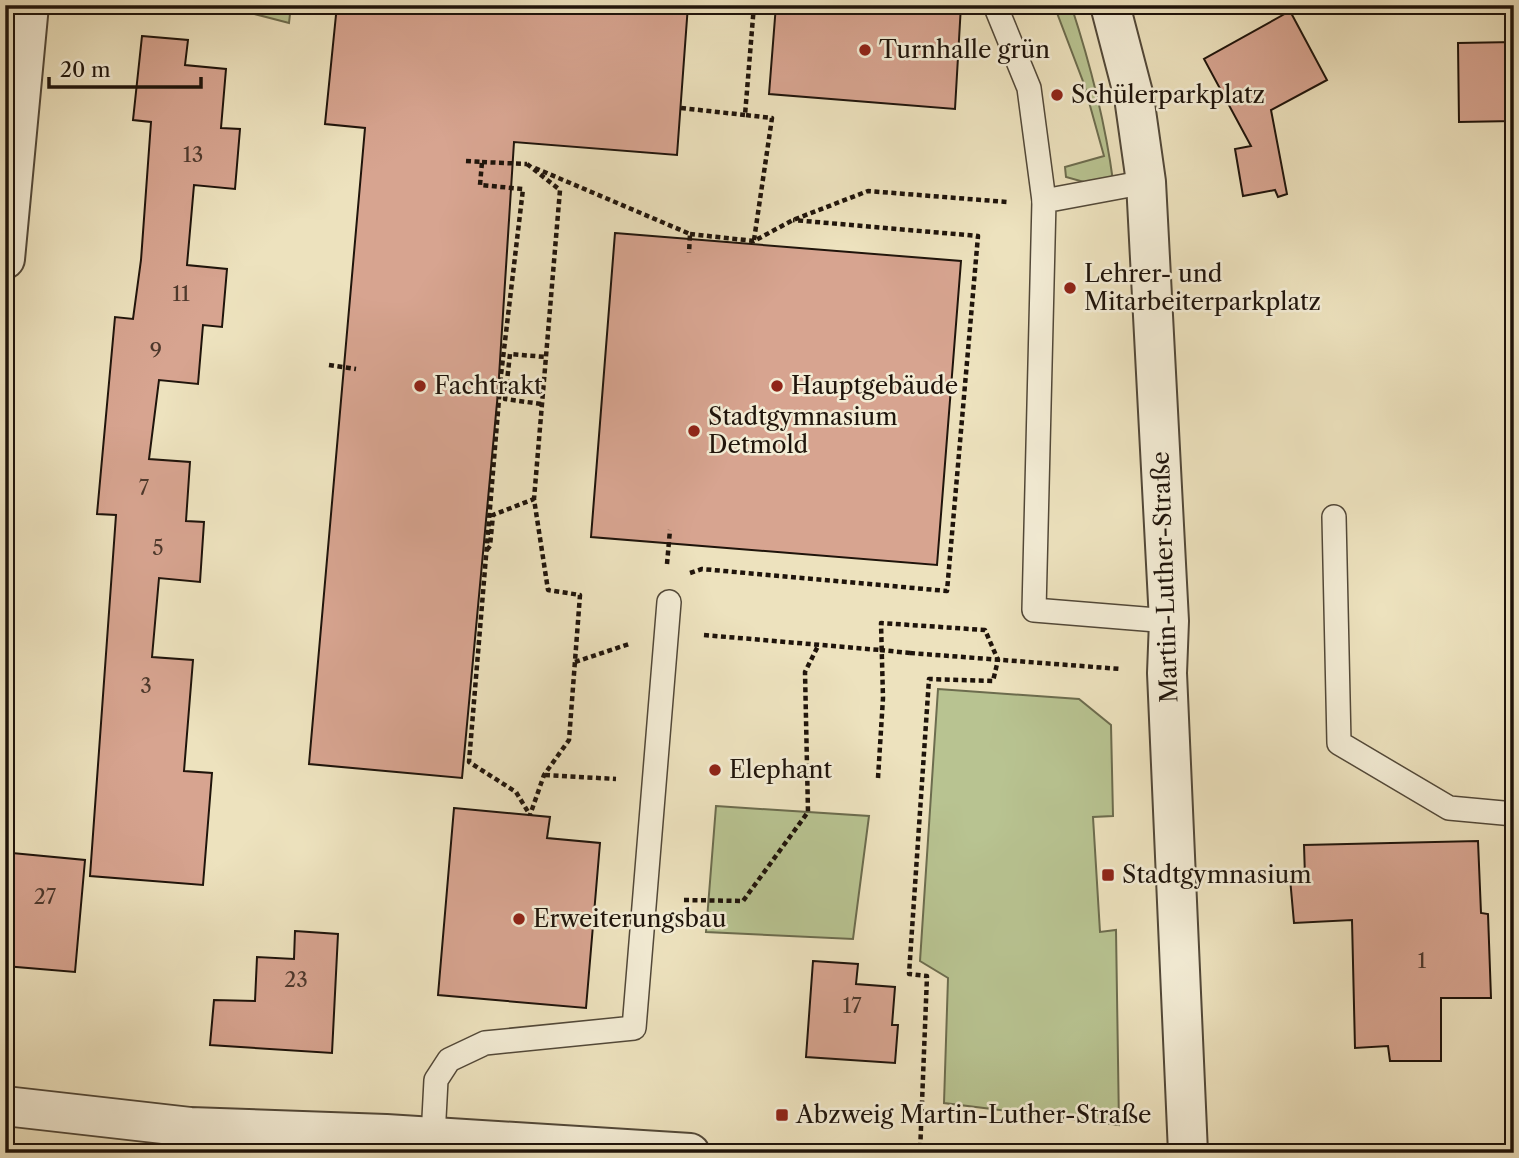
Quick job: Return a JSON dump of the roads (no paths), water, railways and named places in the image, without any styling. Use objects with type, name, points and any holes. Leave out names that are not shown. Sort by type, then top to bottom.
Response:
[{"type":"street","points":[[5,259],[29,5]]},
{"type":"street","name":"Martin-Luther-Straße","points":[[1110,5],[1133,97],[1146,182],[1169,621],[1167,673],[1188,1153]]},
{"type":"street","points":[[5,1106],[190,1127],[386,1144],[433,1137],[690,1153]]},
{"type":"lane","points":[[995,5],[1029,88],[1044,201],[1034,610],[1169,621]]},
{"type":"lane","points":[[1044,201],[1146,182]]},
{"type":"lane","points":[[1334,517],[1339,743],[1449,808],[1514,814]]},
{"type":"lane","points":[[433,1137],[436,1080],[449,1060],[485,1043],[634,1028],[669,602]]},
{"type":"place","name":"Turnhalle grün","points":[[865,50]]},
{"type":"place","name":"Schülerparkplatz","points":[[1057,95]]},
{"type":"place","name":"Lehrer- und Mitarbeiterparkplatz","points":[[1070,288]]},
{"type":"place","name":"Fachtrakt","points":[[420,386]]},
{"type":"place","name":"Hauptgebäude","points":[[777,386]]},
{"type":"place","name":"Stadtgymnasium Detmold","points":[[694,431]]},
{"type":"place","name":"Elephant","points":[[715,770]]},
{"type":"place","name":"Stadtgymnasium","points":[[1108,875]]},
{"type":"place","name":"Erweiterungsbau","points":[[519,919]]},
{"type":"place","name":"Abzweig Martin-Luther-Straße","points":[[782,1115]]}]
